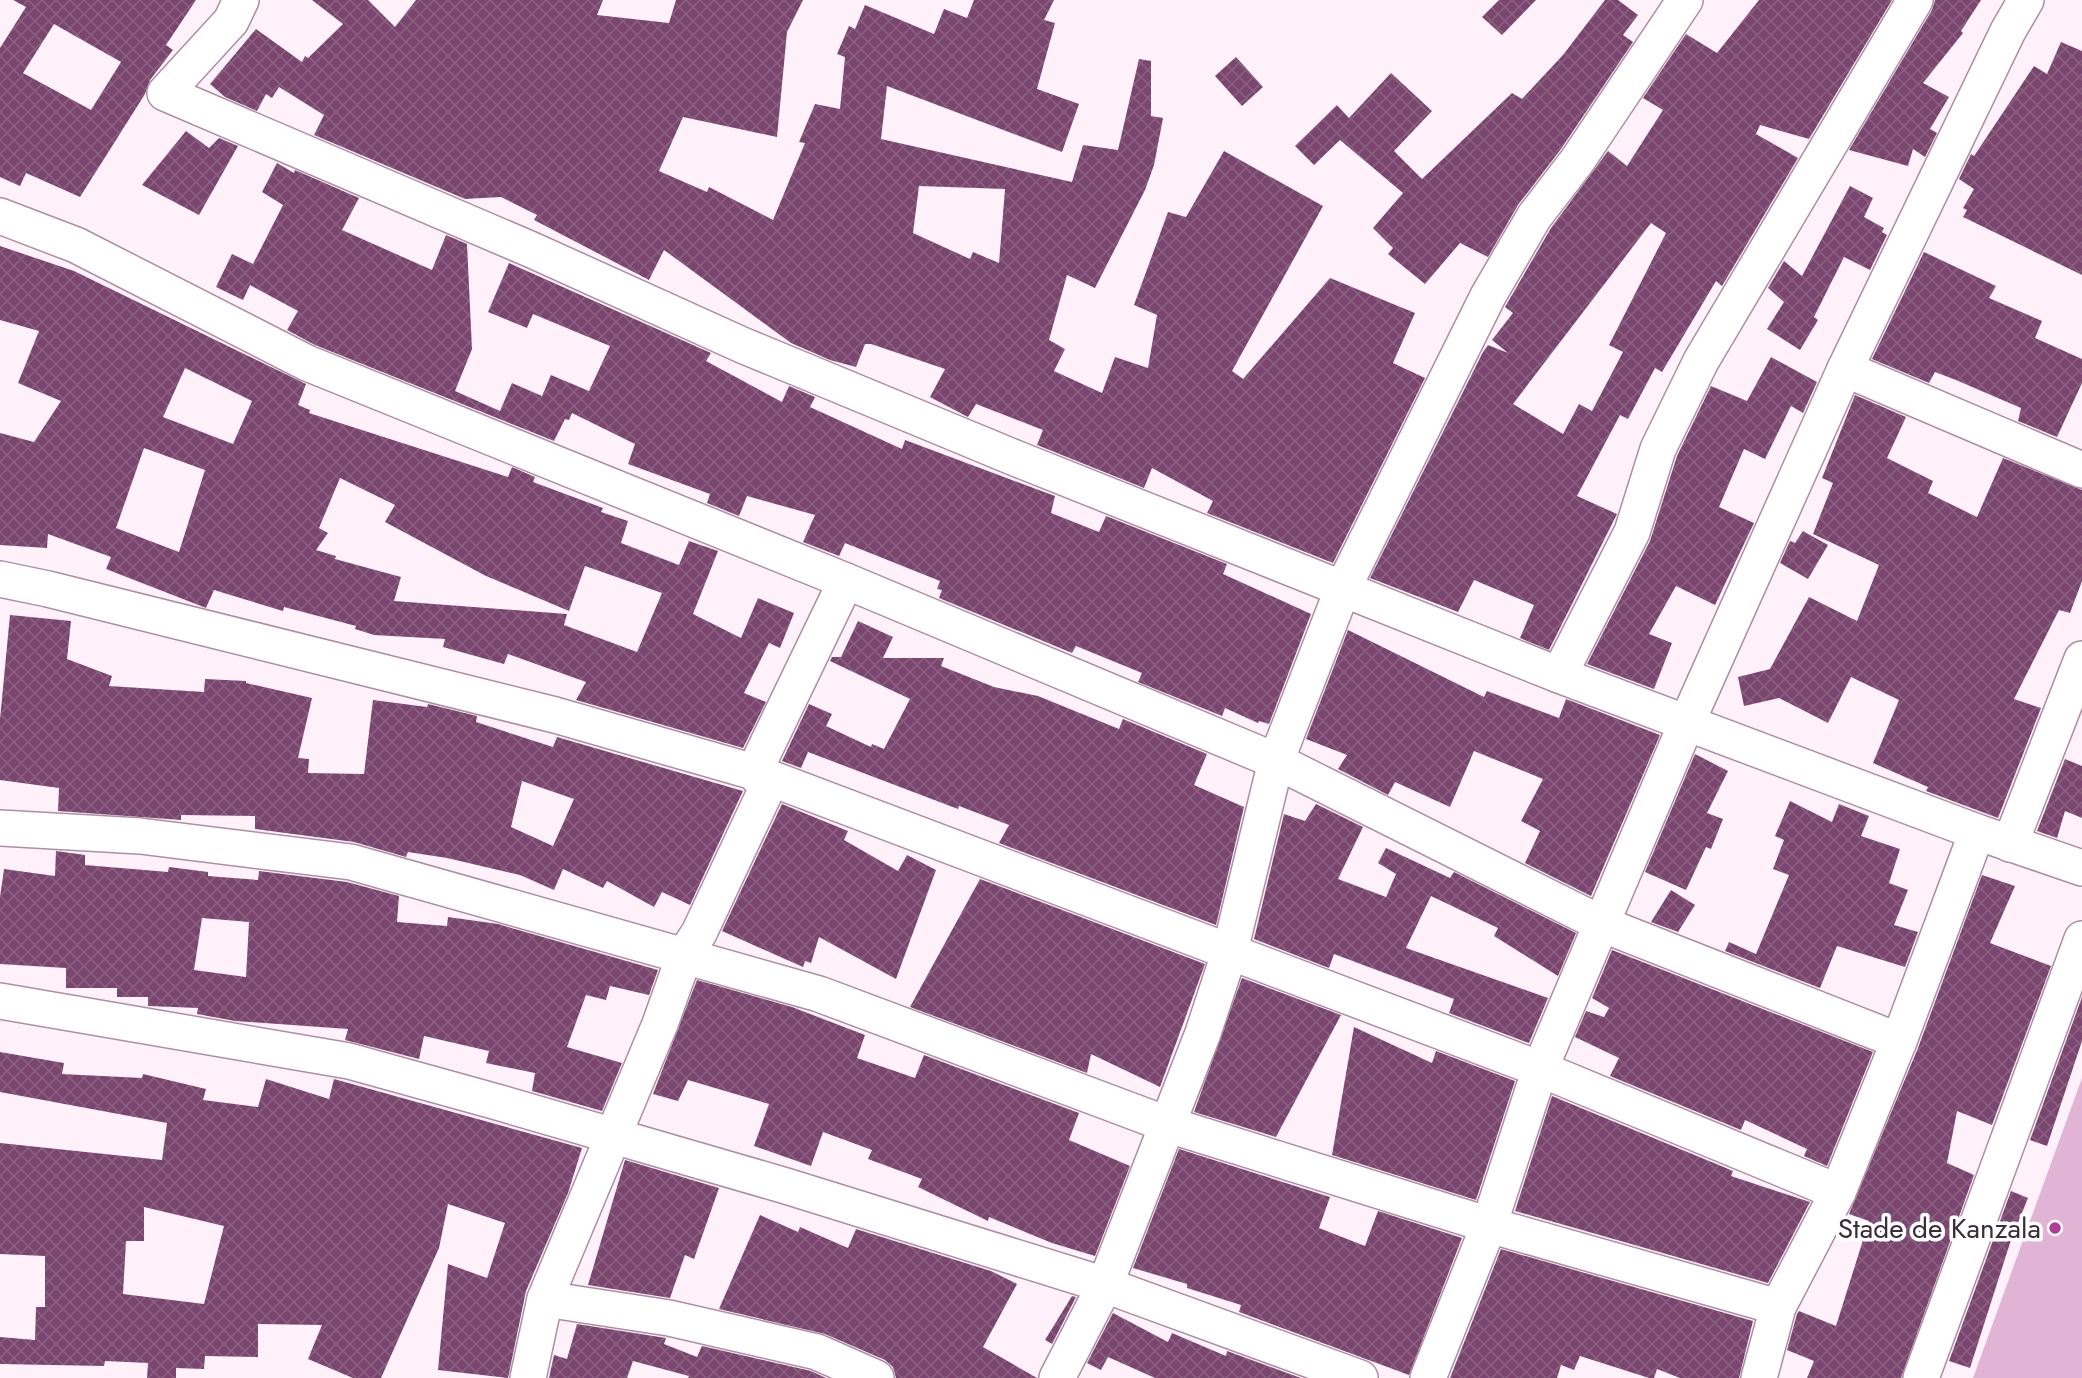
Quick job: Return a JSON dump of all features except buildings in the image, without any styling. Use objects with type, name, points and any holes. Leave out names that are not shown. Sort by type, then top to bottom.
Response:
[{"type":"street","points":[[241,0],[231,21],[165,93],[531,250],[754,350],[1015,458],[1559,675],[1977,832],[2082,868]]},
{"type":"street","points":[[1057,1378],[1105,1285],[1169,1125],[1230,951],[1276,761],[1343,587],[1488,296],[1534,217],[1577,162],[1685,0]]},
{"type":"street","points":[[1559,675],[1632,532],[1658,449],[1701,361],[1915,0]]},
{"type":"street","points":[[1428,1378],[1489,1225],[1540,1069],[1604,925],[1687,722],[1845,369],[2008,31],[2026,0]]},
{"type":"street","points":[[0,216],[76,245],[307,363],[846,580],[1276,761],[1604,925],[1899,1041]]},
{"type":"street","points":[[1845,369],[2082,470]]},
{"type":"street","points":[[0,579],[555,715],[754,772],[1540,1069],[1838,1192]]},
{"type":"street","points":[[754,772],[846,580]]},
{"type":"street","points":[[2010,844],[2082,659]]},
{"type":"street","points":[[528,1378],[545,1299],[660,1024],[685,954],[699,933],[767,788],[754,772]]},
{"type":"street","points":[[0,828],[140,836],[351,862],[685,954],[819,994],[1169,1125],[1489,1225],[1778,1307]]},
{"type":"street","points":[[1759,1378],[1778,1307],[1838,1192],[1899,1041],[1977,832]]},
{"type":"street","points":[[1921,1378],[2082,939]]},
{"type":"street","points":[[0,1001],[349,1061],[614,1135],[1105,1285],[1360,1378]]},
{"type":"street","points":[[545,1299],[669,1318],[817,1352],[876,1378]]},
{"type":"shaded area","name":"Stade de Kanzala","points":[[2082,1078],[2082,1378],[1973,1378]]},
{"type":"place","name":"Stade de Kanzala","points":[[2055,1228]]}]
